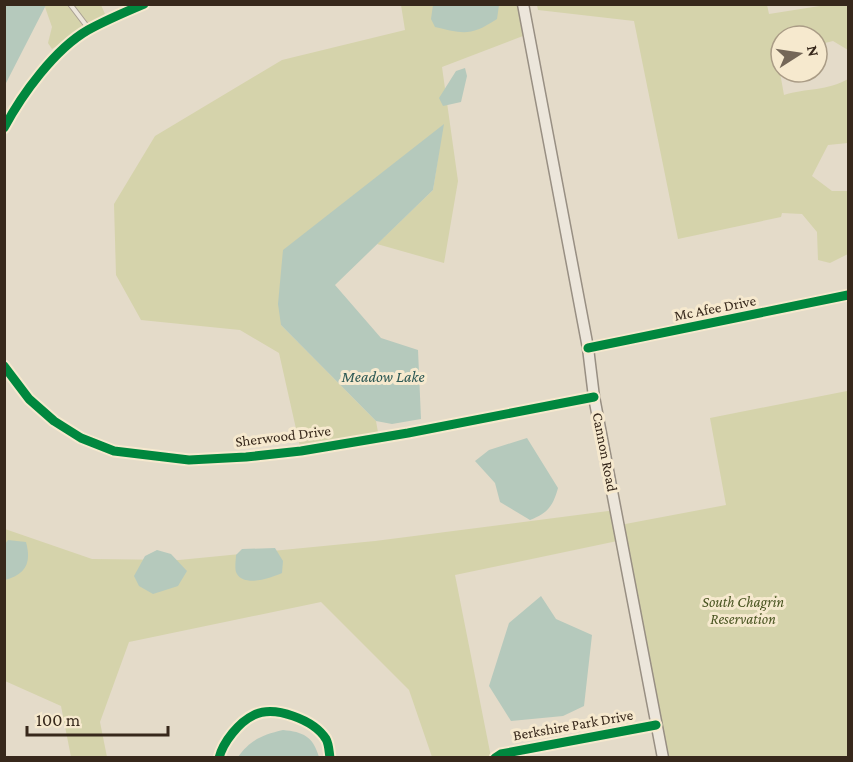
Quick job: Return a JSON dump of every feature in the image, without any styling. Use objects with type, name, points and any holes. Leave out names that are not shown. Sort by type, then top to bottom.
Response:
[{"type":"main road","name":"Cannon Road","points":[[523,4],[588,348],[594,397],[663,758]]},
{"type":"street","points":[[4,128],[35,79],[62,51],[90,29],[144,4]]},
{"type":"street","name":"Mc Afee Drive","points":[[588,348],[849,295]]},
{"type":"street","name":"Sherwood Drive","points":[[4,366],[29,399],[54,421],[81,438],[114,451],[189,460],[301,451],[408,434],[594,397]]},
{"type":"street","points":[[219,758],[224,744],[244,722],[254,715],[271,711],[304,722],[318,730],[327,741],[330,758]]},
{"type":"street","name":"Berkshire Park Drive","points":[[495,758],[501,754],[656,725]]},
{"type":"lane","points":[[70,4],[90,29]]},
{"type":"green space","points":[[38,5],[101,5],[105,14],[52,49],[48,43],[52,27],[45,7]]},
{"type":"green space","points":[[401,5],[523,5],[528,34],[442,67],[458,181],[444,263],[377,244],[433,190],[443,125],[281,325],[376,421],[379,438],[301,451],[279,353],[240,330],[141,320],[116,275],[114,204],[155,136],[282,60],[405,30]]},
{"type":"green space","points":[[537,5],[767,5],[769,14],[826,5],[848,5],[848,50],[833,41],[829,42],[829,24],[769,24],[769,84],[782,84],[784,95],[833,86],[848,79],[848,143],[828,145],[812,176],[832,191],[848,191],[848,254],[830,263],[818,260],[817,232],[802,214],[782,213],[781,217],[678,239],[634,21],[538,10]]},
{"type":"green space","name":"South Chagrin Reservation","points":[[847,391],[848,757],[663,757],[622,540],[455,575],[491,757],[432,757],[409,690],[321,602],[129,642],[100,722],[107,757],[71,757],[61,706],[5,681],[5,529],[92,559],[179,560],[375,541],[616,510],[620,525],[726,505],[710,418]]},
{"type":"water","points":[[433,4],[499,5],[497,19],[474,31],[461,32],[435,27],[431,19]]},
{"type":"water","points":[[4,5],[46,5],[5,85]]},
{"type":"water","points":[[465,68],[467,76],[461,102],[443,106],[439,98],[456,71]]},
{"type":"water","name":"Meadow Lake","points":[[444,124],[433,190],[335,285],[381,338],[418,350],[421,419],[392,424],[376,421],[281,325],[278,304],[283,250]]},
{"type":"water","points":[[527,438],[558,488],[549,508],[530,520],[500,502],[495,483],[475,461],[489,450]]},
{"type":"water","points":[[8,540],[26,542],[28,556],[22,571],[5,580],[5,544]]},
{"type":"water","points":[[275,548],[283,561],[282,573],[252,581],[241,578],[237,574],[236,555],[242,549]]},
{"type":"water","points":[[157,550],[171,554],[187,571],[178,586],[153,594],[139,586],[134,576],[145,556]]},
{"type":"water","points":[[541,596],[556,619],[592,635],[584,706],[563,716],[511,721],[489,686],[509,623]]},
{"type":"water","points":[[283,730],[306,736],[314,744],[319,757],[238,757],[257,739]]},
{"type":"cycle path","points":[[4,128],[40,73],[63,49],[88,30],[144,4]]},
{"type":"cycle path","points":[[588,348],[848,295]]},
{"type":"cycle path","points":[[4,366],[29,399],[54,421],[81,438],[114,451],[189,460],[301,451],[594,397]]},
{"type":"cycle path","points":[[219,758],[237,727],[254,715],[263,712],[283,713],[313,726],[326,739],[330,758]]},
{"type":"cycle path","points":[[495,758],[501,754],[656,725]]}]
